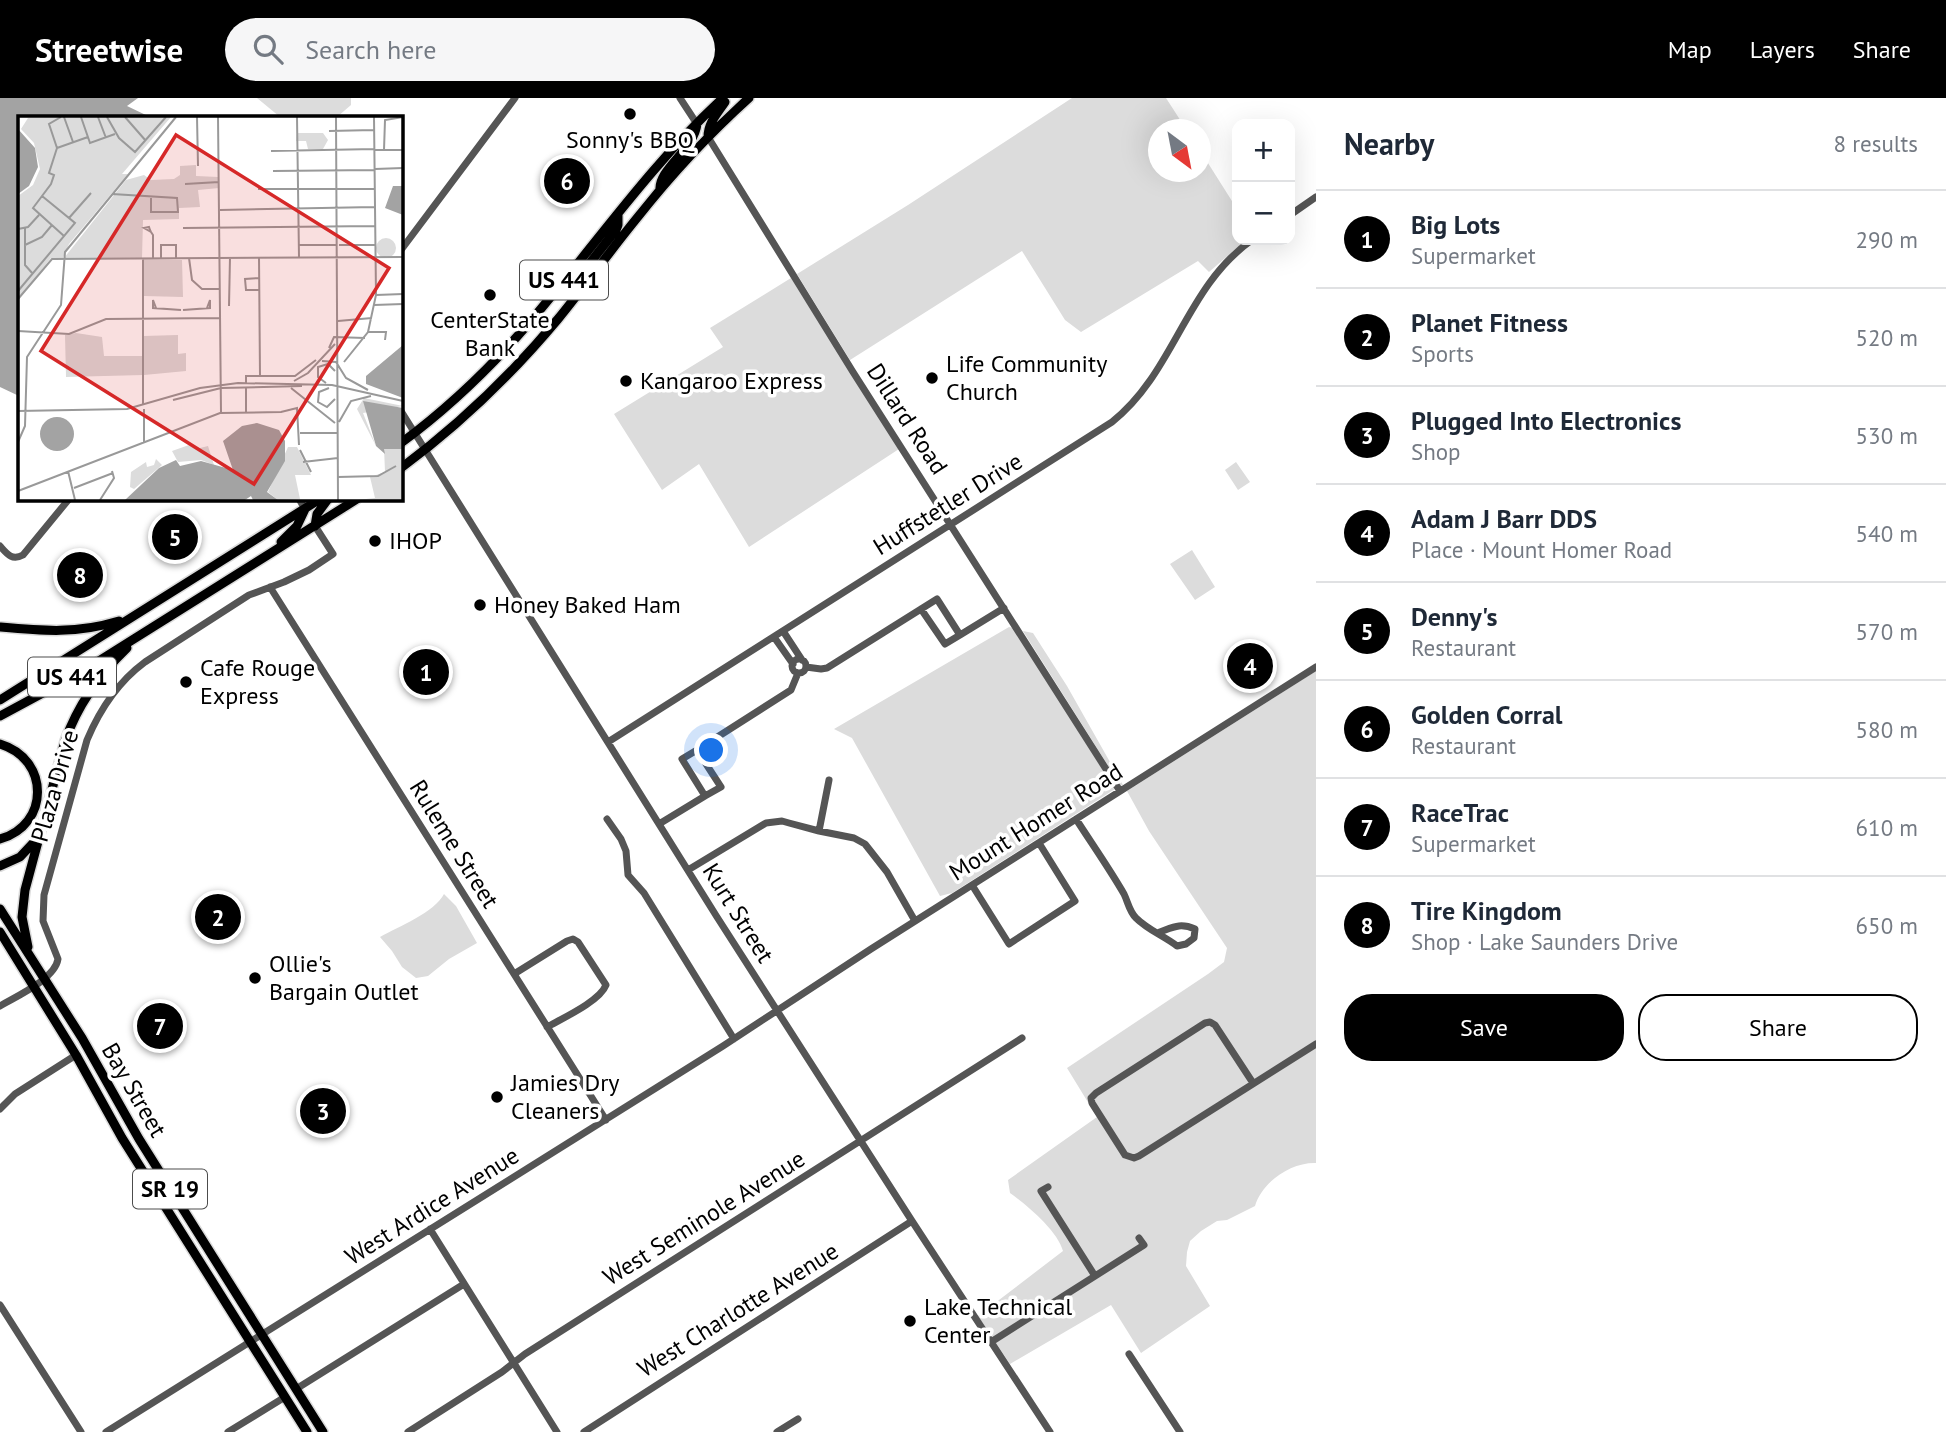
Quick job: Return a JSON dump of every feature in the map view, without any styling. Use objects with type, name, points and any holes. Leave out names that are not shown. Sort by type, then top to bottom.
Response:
[{"type":"main road","name":"US 441","points":[[402,442],[473,382],[511,343],[670,152],[725,98]]},
{"type":"main road","points":[[708,137],[708,130],[725,98]]},
{"type":"main road","name":"US 441","points":[[402,467],[425,450],[505,377],[541,339],[660,190],[708,137],[749,98]]},
{"type":"main road","points":[[660,190],[661,179],[693,138],[697,124]]},
{"type":"main road","points":[[578,294],[579,279],[616,230],[618,214]]},
{"type":"main road","name":"US 441","points":[[0,700],[318,500]]},
{"type":"main road","points":[[315,526],[317,514],[327,500]]},
{"type":"main road","name":"US 441","points":[[0,716],[68,680],[355,500]]},
{"type":"main road","points":[[267,555],[297,526],[305,509]]},
{"type":"main road","points":[[0,627],[80,630],[131,617]]},
{"type":"main road","name":"SR 19","points":[[33,961],[23,927],[23,902],[65,741],[79,706],[102,674],[142,634]]},
{"type":"main road","points":[[0,744],[14,750],[27,761],[36,779],[37,794],[34,812],[27,822],[16,832],[0,839]]},
{"type":"main road","points":[[0,866],[20,857],[39,834]]},
{"type":"main road","name":"Bay Street","points":[[0,909],[82,1038],[120,1108],[323,1432]]},
{"type":"main road","name":"Bay Street","points":[[0,932],[76,1055],[108,1115],[307,1432]]},
{"type":"street","points":[[402,249],[515,98]]},
{"type":"street","points":[[680,98],[697,124]]},
{"type":"street","name":"Dillard Road","points":[[708,137],[853,372],[1120,791]]},
{"type":"street","points":[[1295,212],[1316,197]]},
{"type":"street","name":"Huffstetler Drive","points":[[608,742],[1112,422],[1129,407],[1152,377],[1206,285],[1227,260],[1246,245]]},
{"type":"street","name":"Kurt Street","points":[[402,413],[688,870],[1050,1432]]},
{"type":"street","points":[[0,546],[10,556],[23,555],[68,500]]},
{"type":"street","points":[[300,500],[305,509]]},
{"type":"street","points":[[270,587],[309,570],[333,554],[315,526]]},
{"type":"street","name":"Ruleme Street","points":[[270,587],[606,1120]]},
{"type":"street","name":"Plaza Drive","points":[[44,978],[53,972],[58,959],[43,920],[44,895],[87,740],[97,716],[115,691],[141,665],[249,595],[270,587]]},
{"type":"street","points":[[793,664],[795,661],[827,668],[937,599],[960,635]]},
{"type":"street","points":[[921,609],[945,645],[1004,608]]},
{"type":"street","points":[[783,631],[807,665]]},
{"type":"street","points":[[774,637],[793,664],[797,676]]},
{"type":"street","points":[[780,645],[789,640]]},
{"type":"street","points":[[705,796],[682,759],[791,690],[797,676],[807,665]]},
{"type":"street","name":"Mount Homer Road","points":[[778,1011],[1316,667]]},
{"type":"street","points":[[659,824],[721,787],[697,750]]},
{"type":"street","points":[[819,831],[829,780]]},
{"type":"street","points":[[607,819],[626,851],[628,875],[663,923],[734,1040]]},
{"type":"street","points":[[1076,819],[1126,897],[1134,915],[1157,933],[1177,946],[1194,938],[1195,929],[1172,926],[1157,933]]},
{"type":"street","points":[[688,870],[766,823],[782,821],[854,838],[865,844],[887,872],[915,921]]},
{"type":"street","points":[[972,885],[1009,944],[1076,901],[1039,843]]},
{"type":"street","points":[[514,974],[573,939],[578,942],[606,985],[597,997],[548,1027]]},
{"type":"street","points":[[0,1006],[44,978]]},
{"type":"street","name":"West Ardice Avenue","points":[[106,1432],[778,1011]]},
{"type":"street","points":[[1253,1083],[1215,1025],[1210,1022],[1091,1098],[1125,1155],[1134,1158],[1316,1044]]},
{"type":"street","name":"West Seminole Avenue","points":[[408,1432],[625,1290],[1022,1038]]},
{"type":"street","points":[[0,1109],[15,1094],[76,1055]]},
{"type":"street","points":[[108,1115],[120,1108]]},
{"type":"street","points":[[1048,1187],[1041,1191],[1095,1276]]},
{"type":"street","name":"West Charlotte Avenue","points":[[584,1432],[912,1221]]},
{"type":"street","points":[[430,1229],[557,1432]]},
{"type":"street","points":[[185,1238],[197,1231]]},
{"type":"street","points":[[991,1342],[1144,1245],[1139,1238]]},
{"type":"street","points":[[296,1389],[464,1284]]},
{"type":"street","points":[[0,1305],[81,1432]]},
{"type":"street","points":[[1129,1354],[1180,1432]]},
{"type":"street","points":[[228,1432],[285,1397]]},
{"type":"street","points":[[777,1432],[798,1419]]},
{"type":"shaded area","points":[[0,98],[138,98],[127,106],[148,116],[18,116],[18,396],[0,387]]},
{"type":"shaded area","points":[[257,98],[351,98],[351,105],[338,116],[279,116]]},
{"type":"shaded area","points":[[1072,98],[1166,98],[1180,119],[1148,119],[1148,182],[1211,182],[1211,168],[1232,201],[1232,245],[1240,245],[1209,272],[1198,261],[1081,332],[1065,320],[1022,251],[850,360],[797,274]]},
{"type":"shaded area","points":[[791,278],[899,449],[749,547],[699,464],[662,490],[614,414],[723,347],[710,328]]},
{"type":"shaded area","points":[[1236,462],[1250,482],[1238,490],[1225,470]]},
{"type":"shaded area","points":[[1192,550],[1215,587],[1195,600],[1170,564]]},
{"type":"shaded area","points":[[1009,627],[1013,628],[1115,789],[952,893],[940,896],[852,738],[834,729]]},
{"type":"shaded area","points":[[1023,631],[1033,633],[1067,686],[1123,785],[1121,786]]},
{"type":"shaded area","points":[[1316,671],[1316,1163],[1297,1166],[1279,1175],[1264,1189],[1255,1206],[1227,1220],[1217,1221],[1190,1241],[1186,1266],[1210,1306],[1141,1353],[1111,1305],[1010,1364],[978,1316],[1063,1251],[1049,1227],[1010,1193],[1008,1180],[1097,1117],[1067,1068],[1224,962],[1227,948],[1149,831],[1127,791]]},
{"type":"shaded area","points":[[444,894],[456,906],[477,943],[449,959],[428,976],[416,978],[402,967],[380,937],[425,913]]},
{"type":"place","name":"Sonny's BBQ","points":[[630,114]]},
{"type":"place","name":"Golden Corral","points":[[567,181]]},
{"type":"place","name":"CenterState Bank","points":[[490,295]]},
{"type":"place","name":"Life Community Church","points":[[932,378]]},
{"type":"place","name":"Kangaroo Express","points":[[626,381]]},
{"type":"place","name":"Denny's","points":[[175,537]]},
{"type":"place","name":"IHOP","points":[[375,541]]},
{"type":"place","name":"Tire Kingdom","points":[[80,575]]},
{"type":"place","name":"Honey Baked Ham","points":[[480,605]]},
{"type":"place","name":"Adam J Barr DDS","points":[[1250,666]]},
{"type":"place","name":"Big Lots","points":[[426,672]]},
{"type":"place","name":"Cafe Rouge Express","points":[[186,682]]},
{"type":"place","name":"Planet Fitness","points":[[218,917]]},
{"type":"place","name":"Ollie's Bargain Outlet","points":[[255,978]]},
{"type":"place","name":"RaceTrac","points":[[160,1026]]},
{"type":"place","name":"Jamies Dry Cleaners","points":[[497,1097]]},
{"type":"place","name":"Plugged Into Electronics","points":[[323,1111]]},
{"type":"place","name":"Lake Technical Center","points":[[910,1321]]}]
